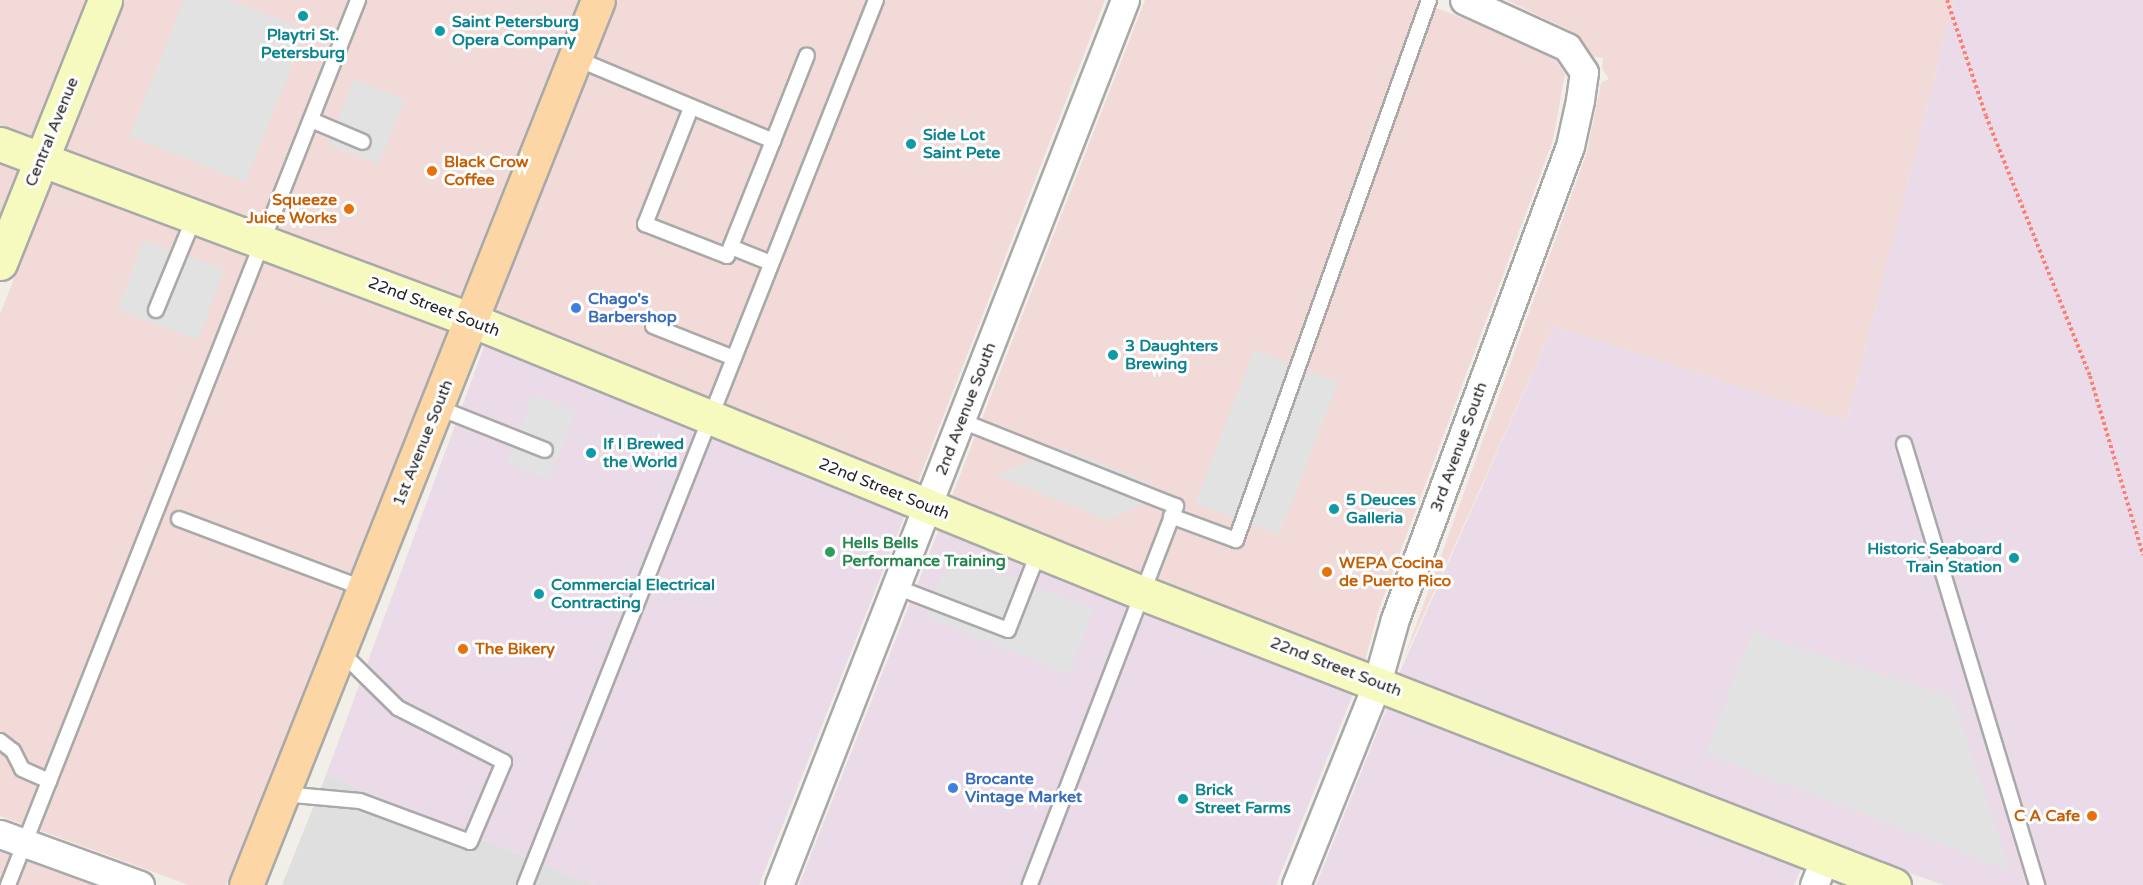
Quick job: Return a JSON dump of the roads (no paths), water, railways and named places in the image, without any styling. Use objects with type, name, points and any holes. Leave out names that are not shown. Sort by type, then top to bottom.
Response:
[{"type":"main road","name":"1st Avenue South","points":[[246,885],[598,0]]},
{"type":"street","name":"Central Avenue","points":[[0,263],[105,0]]},
{"type":"street","name":"2nd Avenue South","points":[[779,885],[1125,0]]},
{"type":"street","name":"3rd Avenue South","points":[[1296,885],[1377,683],[1395,619],[1570,146],[1584,72],[1567,47],[1464,0]]},
{"type":"street","name":"22nd Street South","points":[[0,144],[471,320],[1140,592],[1377,683],[1819,873],[1894,885]]},
{"type":"street","points":[[12,839],[140,885]]},
{"type":"lane","points":[[8,885],[12,839],[49,781],[358,0]]},
{"type":"lane","points":[[525,885],[876,0]]},
{"type":"lane","points":[[962,421],[1236,540],[1429,0]]},
{"type":"lane","points":[[691,108],[645,224],[727,256],[807,55]]},
{"type":"lane","points":[[575,58],[773,141]]},
{"type":"lane","points":[[311,120],[363,142]]},
{"type":"lane","points":[[156,310],[194,218]]},
{"type":"lane","points":[[731,247],[771,263]]},
{"type":"lane","points":[[653,326],[734,358]]},
{"type":"lane","points":[[437,407],[545,450]]},
{"type":"lane","points":[[1904,444],[2037,885]]},
{"type":"lane","points":[[1030,885],[1140,592],[1173,511]]},
{"type":"lane","points":[[179,519],[365,590]]},
{"type":"lane","points":[[896,587],[1008,630],[1038,551]]},
{"type":"lane","points":[[283,794],[360,801],[470,842],[504,762],[398,708],[340,651]]},
{"type":"lane","points":[[0,741],[13,751],[22,769],[49,781]]},
{"type":"place","name":"Playtri St. Petersburg","points":[[303,16]]},
{"type":"place","name":"Saint Petersburg Opera Company","points":[[440,31]]},
{"type":"place","name":"Side Lot Saint Pete","points":[[911,144]]},
{"type":"place","name":"Black Crow Coffee","points":[[432,171]]},
{"type":"place","name":"Squeeze Juice Works","points":[[349,209]]},
{"type":"place","name":"Chago's Barbershop","points":[[576,308]]},
{"type":"place","name":"3 Daughters Brewing","points":[[1113,355]]},
{"type":"place","name":"If I Brewed the World","points":[[591,453]]},
{"type":"place","name":"5 Deuces Galleria","points":[[1334,509]]},
{"type":"place","name":"Hells Bells Performance Training","points":[[830,552]]},
{"type":"place","name":"Historic Seaboard Train Station","points":[[2014,558]]},
{"type":"place","name":"WEPA Cocina de Puerto Rico","points":[[1327,572]]},
{"type":"place","name":"Commercial Electrical Contracting","points":[[539,594]]},
{"type":"place","name":"The Bikery","points":[[463,649]]},
{"type":"place","name":"Brocante Vintage Market","points":[[953,788]]},
{"type":"place","name":"Brick Street Farms","points":[[1183,799]]},
{"type":"place","name":"C A Cafe","points":[[2092,816]]}]
